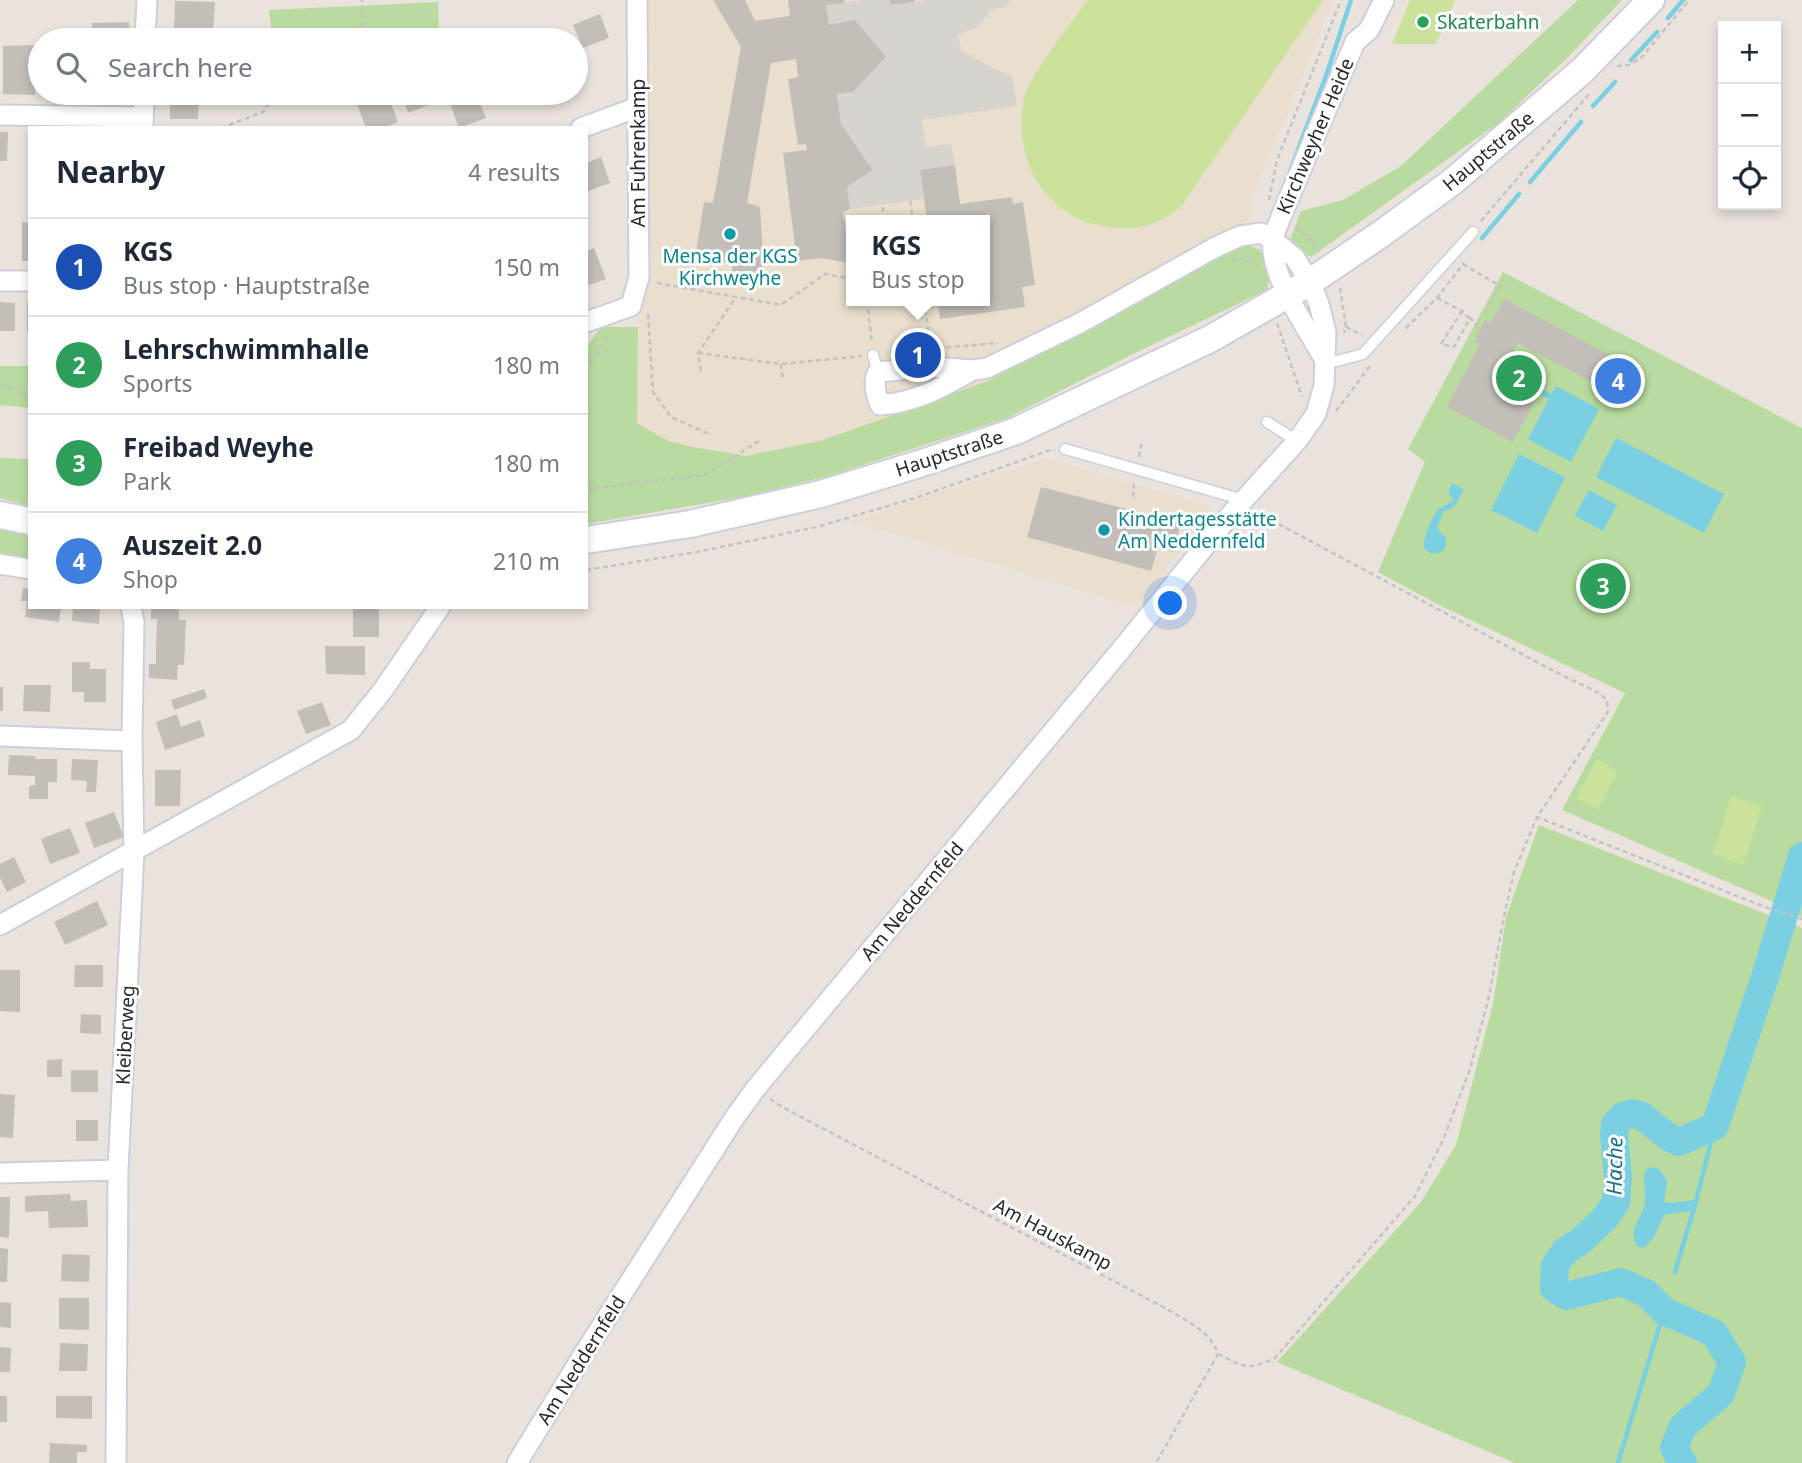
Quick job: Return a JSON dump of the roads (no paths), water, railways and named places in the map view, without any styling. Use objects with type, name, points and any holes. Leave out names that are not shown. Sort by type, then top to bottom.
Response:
[{"type":"main road","name":"Hauptstraße","points":[[588,540],[690,524],[821,494],[919,464],[1016,431],[1210,339],[1289,295],[1381,234],[1462,173],[1583,70],[1651,0]]},
{"type":"main road","points":[[0,515],[28,521]]},
{"type":"street","points":[[146,28],[147,0]]},
{"type":"street","name":"Am Fuhrenkamp","points":[[588,321],[639,305],[637,0]]},
{"type":"street","name":"Kirchweyher Heide","points":[[1273,240],[1355,42],[1369,30],[1384,0]]},
{"type":"street","points":[[586,126],[638,107]]},
{"type":"street","points":[[0,115],[143,122]]},
{"type":"street","points":[[973,370],[923,396],[898,404],[880,405],[876,392],[876,363],[973,370],[987,368],[1080,323],[1214,248],[1240,236],[1261,233],[1273,240],[1275,264],[1324,360]]},
{"type":"street","points":[[0,281],[28,281]]},
{"type":"street","name":"Am Neddernfeld","points":[[517,1463],[585,1352],[756,1088],[1121,651],[1231,514],[1297,441],[1316,414],[1324,385],[1324,360]]},
{"type":"street","points":[[0,564],[28,569]]},
{"type":"street","name":"Kleiberweg","points":[[116,1463],[118,1170],[134,852],[134,622],[131,609]]},
{"type":"street","points":[[0,925],[351,730],[383,690],[439,609]]},
{"type":"street","points":[[0,736],[132,741]]},
{"type":"street","points":[[0,1173],[118,1170]]},
{"type":"lane","points":[[1324,360],[1337,361],[1363,354],[1473,232]]},
{"type":"lane","points":[[1267,422],[1297,441]]},
{"type":"lane","points":[[1065,449],[1237,498]]},
{"type":"water","points":[[1535,386],[1551,394],[1556,386],[1599,409],[1571,462],[1528,439],[1549,399],[1533,391]]},
{"type":"water","points":[[1616,438],[1724,494],[1704,533],[1596,477]]},
{"type":"water","points":[[1519,454],[1565,477],[1537,533],[1491,510]]},
{"type":"water","points":[[1452,483],[1464,490],[1454,507],[1443,512],[1437,528],[1446,538],[1445,549],[1431,553],[1424,547],[1426,533],[1436,512],[1453,499],[1449,494]]},
{"type":"water","points":[[1589,490],[1617,505],[1603,531],[1575,516]]},
{"type":"water","points":[[1652,1167],[1659,1169],[1667,1181],[1664,1202],[1696,1200],[1693,1210],[1664,1215],[1654,1237],[1644,1248],[1637,1246],[1634,1228],[1645,1203],[1644,1173]]},
{"type":"waterway","points":[[1290,171],[1351,0]]},
{"type":"waterway","points":[[1668,18],[1683,0]]},
{"type":"waterway","points":[[1631,60],[1657,32]]},
{"type":"waterway","points":[[1593,106],[1615,82]]},
{"type":"waterway","points":[[1530,182],[1581,122]]},
{"type":"waterway","points":[[1482,238],[1519,194]]},
{"type":"waterway","name":"Hache","points":[[1683,1463],[1674,1448],[1683,1426],[1721,1394],[1732,1362],[1714,1333],[1664,1311],[1646,1293],[1621,1282],[1566,1296],[1554,1288],[1555,1266],[1564,1252],[1582,1240],[1605,1218],[1616,1202],[1618,1178],[1614,1134],[1615,1124],[1623,1116],[1632,1113],[1642,1116],[1679,1142],[1715,1126],[1802,856]]},
{"type":"waterway","points":[[1675,1272],[1715,1126]]},
{"type":"waterway","points":[[1618,1463],[1664,1311]]},
{"type":"place","name":"Skaterbahn","points":[[1423,22]]},
{"type":"place","name":"Mensa der KGS Kirchweyhe","points":[[730,234]]},
{"type":"place","name":"KGS","points":[[918,355]]},
{"type":"place","name":"Lehrschwimmhalle","points":[[1519,378]]},
{"type":"place","name":"Auszeit 2.0","points":[[1618,381]]},
{"type":"place","name":"Kindertagesstätte Am Neddernfeld","points":[[1104,530]]},
{"type":"place","name":"Freibad Weyhe","points":[[1603,586]]}]
